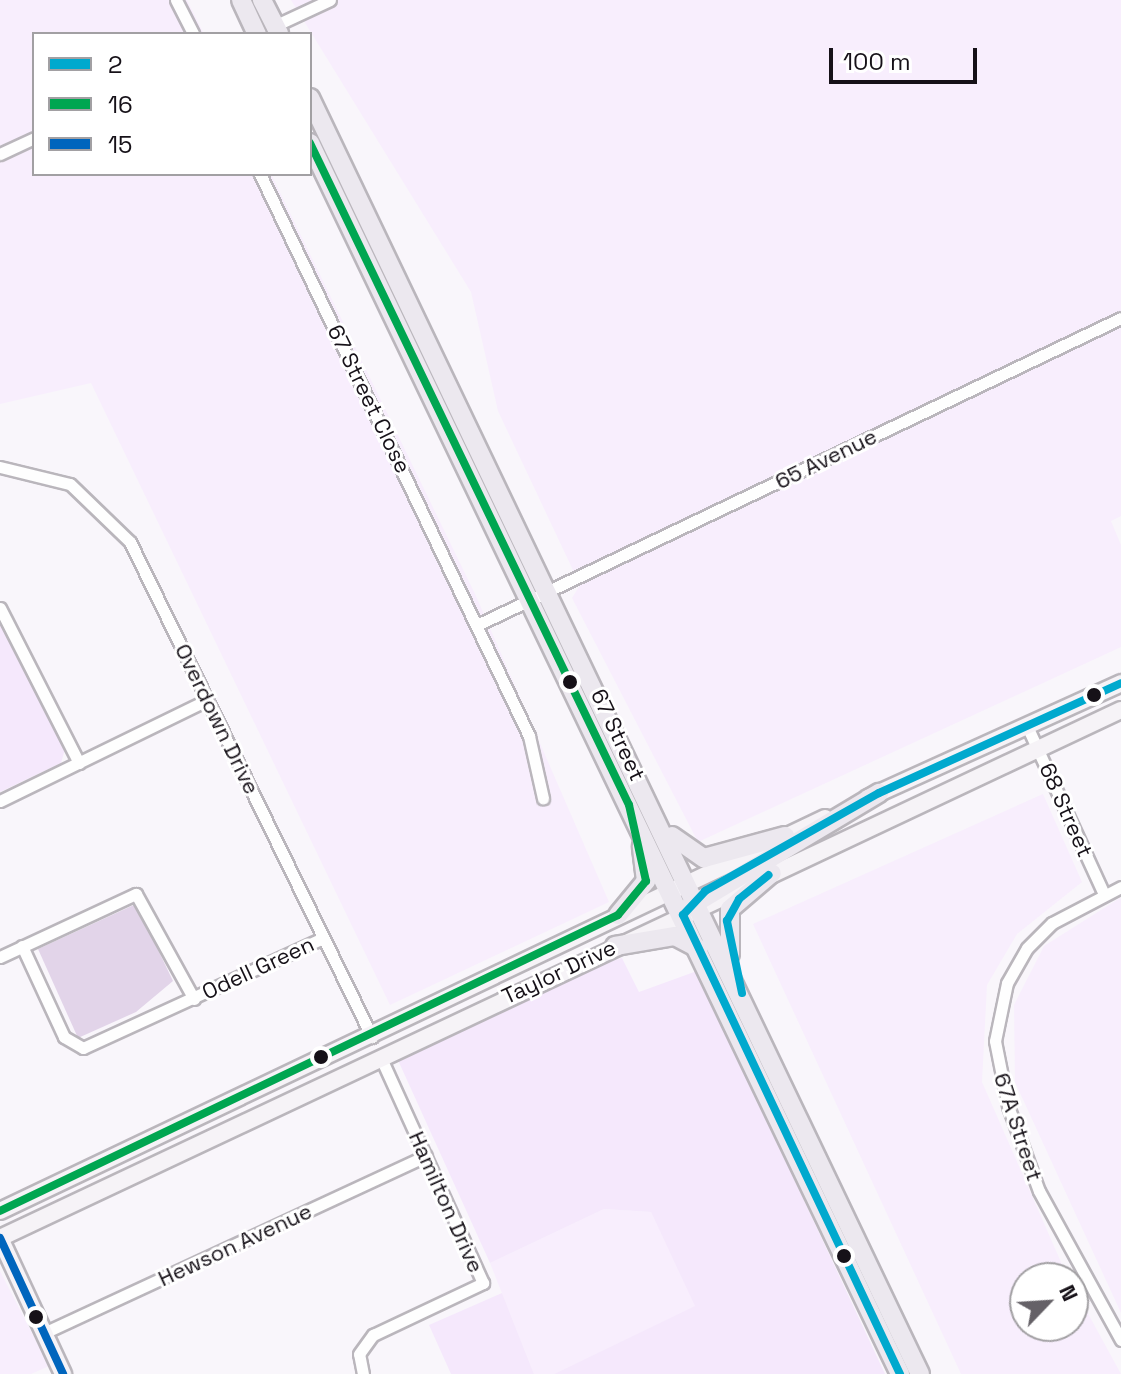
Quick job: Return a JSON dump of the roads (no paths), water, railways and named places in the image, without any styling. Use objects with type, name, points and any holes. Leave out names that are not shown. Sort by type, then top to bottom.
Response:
[{"type":"main road","points":[[241,0],[265,32]]},
{"type":"main road","points":[[262,0],[265,32]]},
{"type":"main road","name":"67 Street","points":[[312,102],[738,984],[920,1374]]},
{"type":"main road","name":"67 Street","points":[[312,147],[683,915],[900,1374]]},
{"type":"main road","name":"Taylor Drive","points":[[695,896],[785,836],[1121,683]]},
{"type":"main road","name":"Taylor Drive","points":[[0,1211],[372,1037],[670,891],[695,896],[772,873],[1121,710]]},
{"type":"main road","points":[[683,915],[695,896],[879,793]]},
{"type":"main road","points":[[618,915],[638,896],[647,873],[629,805]]},
{"type":"main road","points":[[658,819],[698,858],[785,836]]},
{"type":"main road","points":[[738,984],[729,913],[772,873]]},
{"type":"main road","name":"Taylor Drive","points":[[0,1238],[683,915]]},
{"type":"main road","points":[[615,946],[675,936],[699,949]]},
{"type":"main road","points":[[0,1238],[63,1374]]},
{"type":"street","points":[[176,0],[192,32]]},
{"type":"street","points":[[265,32],[330,0]]},
{"type":"street","points":[[0,154],[32,139]]},
{"type":"street","name":"67 Street Close","points":[[261,176],[477,625],[537,757],[543,798]]},
{"type":"street","name":"65 Avenue","points":[[530,600],[1121,318]]},
{"type":"street","name":"Overdown Drive","points":[[0,467],[70,484],[119,526],[372,1037]]},
{"type":"street","points":[[477,625],[530,600]]},
{"type":"street","points":[[0,608],[79,763]]},
{"type":"street","points":[[0,801],[207,700]]},
{"type":"street","name":"68 Street","points":[[1027,726],[1104,894]]},
{"type":"street","name":"67A Street","points":[[1121,887],[1052,923],[1027,948],[1007,983],[995,1041],[1005,1095],[1039,1191],[1121,1340]]},
{"type":"street","name":"Odell Green","points":[[0,957],[136,894],[194,999]]},
{"type":"street","name":"Odell Green","points":[[22,946],[64,1037],[76,1047],[194,999],[323,938]]},
{"type":"street","name":"Hamilton Drive","points":[[363,1374],[359,1354],[373,1335],[483,1283],[380,1056]]},
{"type":"street","name":"Hewson Avenue","points":[[44,1333],[426,1156]]}]
